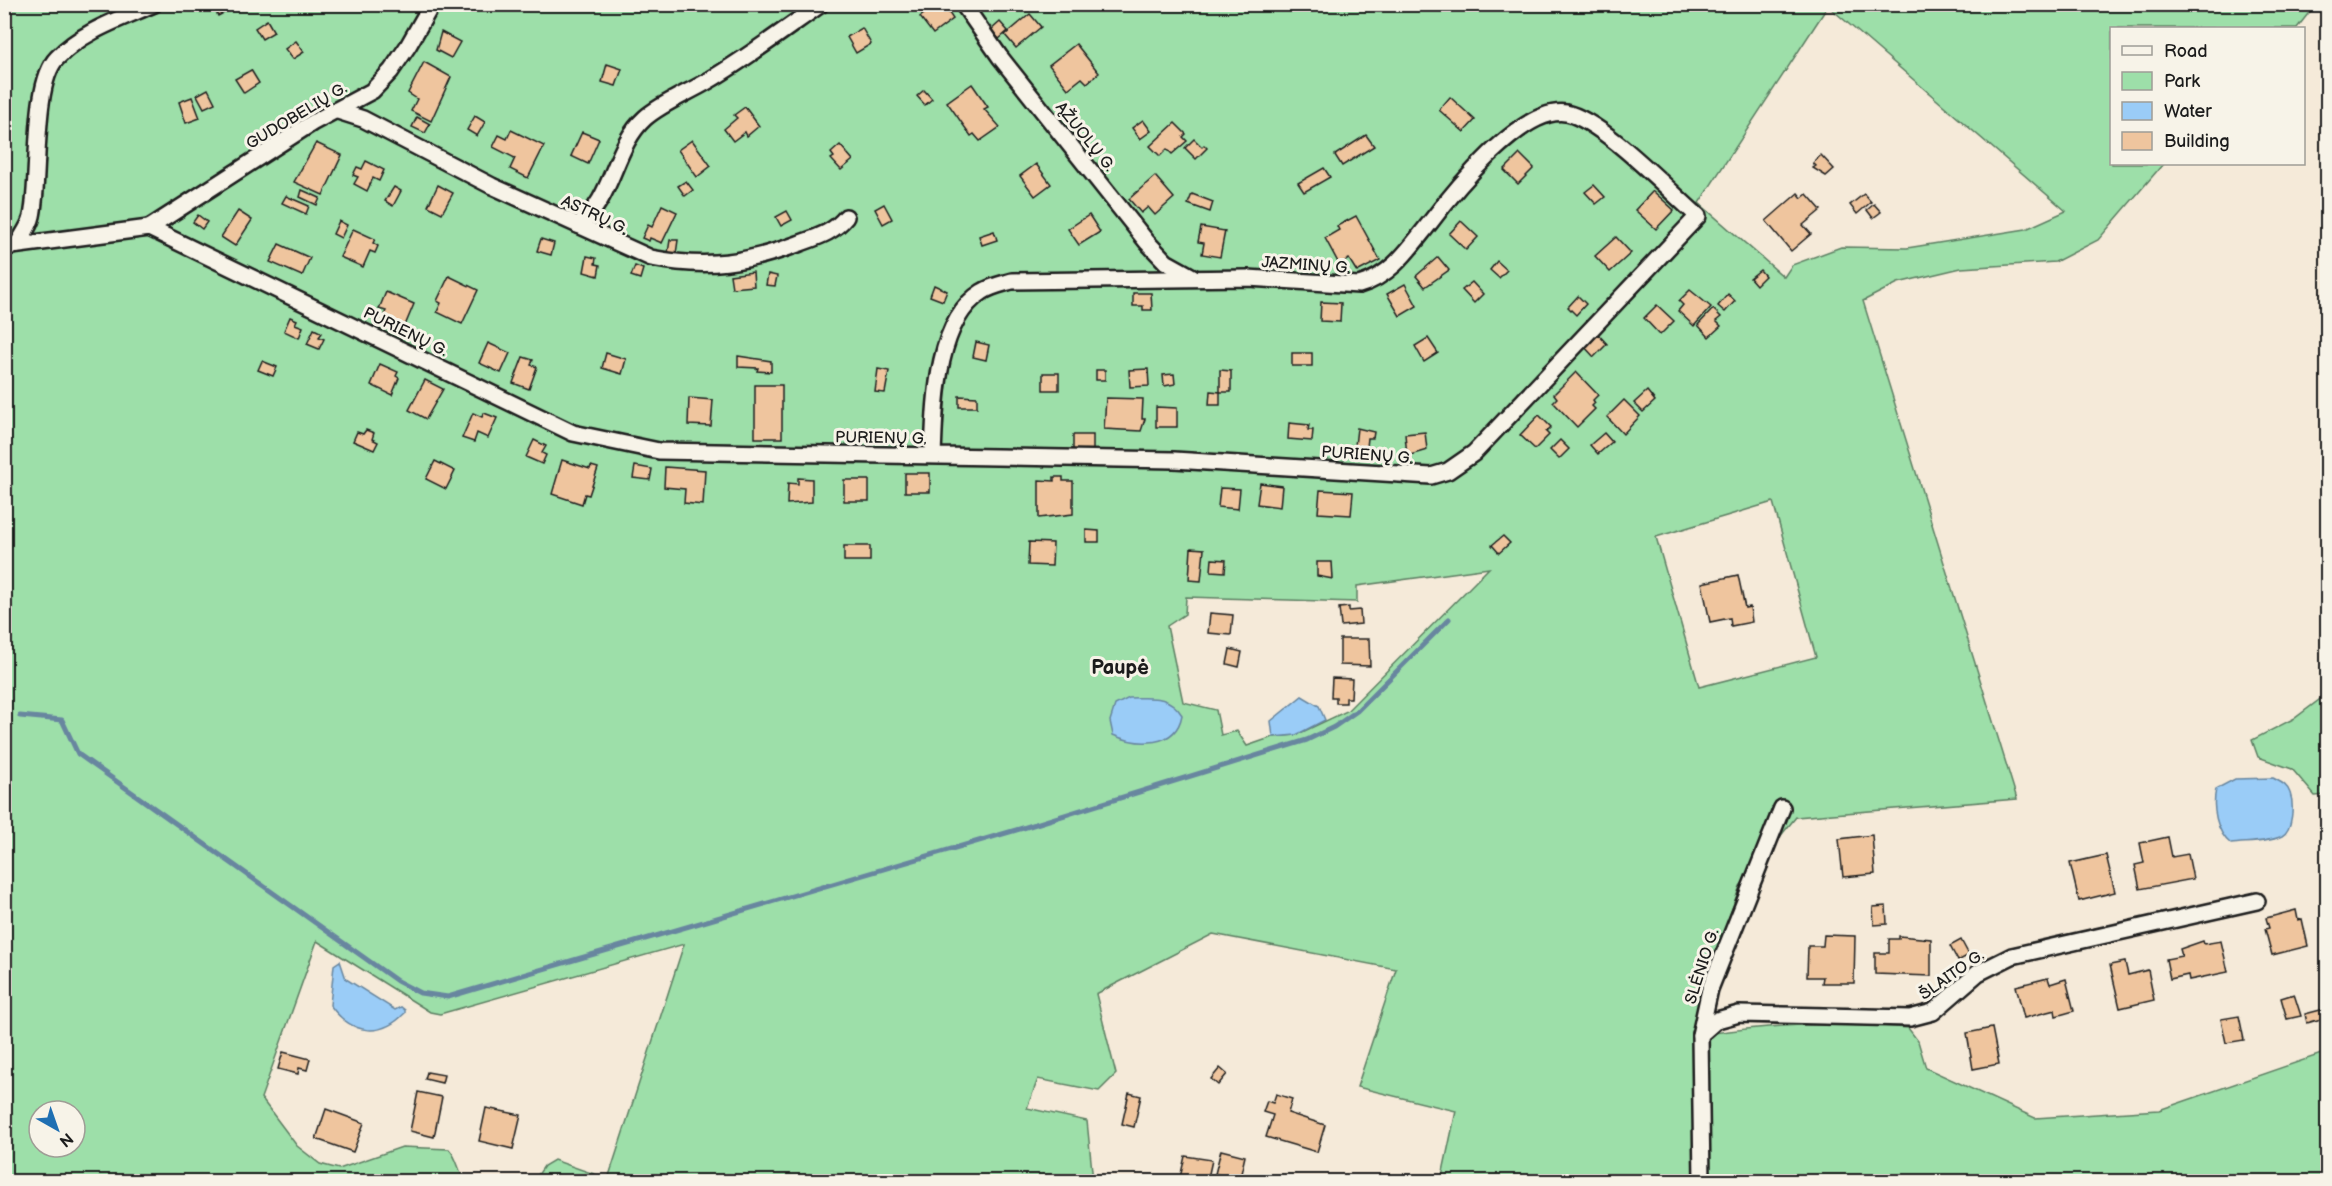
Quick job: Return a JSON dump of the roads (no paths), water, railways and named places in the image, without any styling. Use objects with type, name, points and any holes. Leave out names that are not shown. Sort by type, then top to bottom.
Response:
[{"type":"street","points":[[11,246],[32,218],[40,123],[48,72],[56,59],[90,33],[154,4]]},
{"type":"street","name":"GUDOBELIŲ G.","points":[[149,228],[312,123],[372,91],[391,71],[432,4]]},
{"type":"street","points":[[578,225],[585,220],[604,194],[633,132],[645,118],[709,81],[822,4]]},
{"type":"street","name":"ĄŽUOLŲ G.","points":[[963,4],[1000,57],[1147,242],[1166,262],[1193,277]]},
{"type":"street","name":"ASTRŲ G.","points":[[338,111],[363,119],[492,186],[651,258],[671,262],[739,262],[764,257],[827,234],[838,227],[846,217]]},
{"type":"street","name":"JAZMINŲ G.","points":[[933,456],[937,381],[957,322],[968,304],[980,293],[1012,281],[1193,277],[1359,285],[1374,281],[1390,270],[1443,204],[1502,143],[1540,116],[1553,113],[1575,116],[1604,133],[1698,216]]},
{"type":"street","name":"PURIENŲ G.","points":[[149,228],[573,433],[659,451],[1174,460],[1431,476],[1448,471],[1474,453],[1698,216]]},
{"type":"street","points":[[11,246],[149,228]]},
{"type":"street","name":"SLĖNIO G.","points":[[1702,1182],[1700,1035],[1710,988],[1746,893],[1782,808]]},
{"type":"street","name":"ŠLAITO G.","points":[[1700,1035],[1717,1020],[1739,1014],[1910,1018],[1933,1012],[1978,973],[2012,956],[2257,900]]},
{"type":"water","points":[[1302,696],[1319,706],[1325,720],[1296,735],[1273,737],[1271,721]]},
{"type":"water","points":[[1129,698],[1152,698],[1171,703],[1182,715],[1178,726],[1172,734],[1155,742],[1133,741],[1113,735],[1110,721],[1115,705]]},
{"type":"water","points":[[2273,778],[2287,787],[2290,793],[2292,816],[2286,833],[2270,840],[2231,844],[2222,833],[2216,819],[2216,789],[2235,779]]},
{"type":"water","points":[[340,961],[346,979],[395,1010],[401,1007],[405,1013],[386,1027],[376,1030],[356,1027],[338,1015],[330,1005],[334,965]]},
{"type":"waterway","points":[[20,716],[62,720],[78,754],[397,981],[420,993],[448,997],[1023,828],[1307,740],[1334,727],[1357,711],[1449,619]]},
{"type":"district","name":"Paupė","points":[[1120,667]]}]
